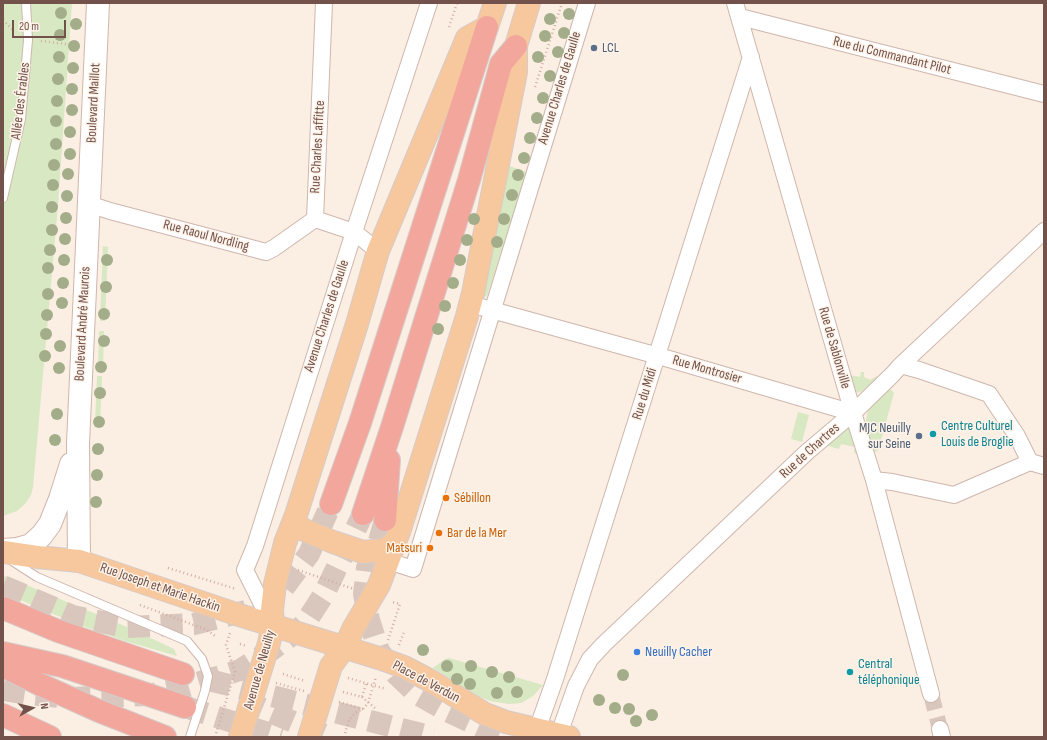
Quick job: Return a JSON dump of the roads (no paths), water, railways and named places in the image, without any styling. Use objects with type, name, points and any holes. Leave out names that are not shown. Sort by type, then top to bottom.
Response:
[{"type":"highway","points":[[331,504],[362,416],[487,27]]},
{"type":"highway","points":[[363,514],[392,427],[469,180],[501,64],[516,46]]},
{"type":"highway","points":[[385,520],[392,427]]},
{"type":"highway","points":[[3,608],[58,630],[183,674]]},
{"type":"highway","points":[[3,653],[62,666],[185,707]]},
{"type":"highway","points":[[3,666],[99,711],[165,737]]},
{"type":"highway","points":[[3,715],[50,737]]},
{"type":"main road","name":"Boulevard Maillot","points":[[89,204],[98,3]]},
{"type":"main road","points":[[391,552],[384,550],[362,552],[332,542],[302,529],[296,523],[296,515],[367,293],[378,251],[468,38],[487,27],[495,3]]},
{"type":"main road","points":[[309,737],[331,666],[345,647],[370,588],[391,552],[467,316],[473,293],[516,72],[516,46],[529,3]]},
{"type":"main road","name":"Boulevard André Maurois","points":[[79,561],[78,444],[89,204]]},
{"type":"main road","name":"Boulevard André Maurois","points":[[3,551],[31,545],[42,535],[50,524],[78,444]]},
{"type":"main road","name":"Avenue de Neuilly","points":[[240,737],[266,655],[273,625],[272,610],[275,584],[289,562],[285,543],[296,515]]},
{"type":"main road","name":"Rue Joseph et Marie Hackin","points":[[3,551],[37,557],[79,561],[313,638]]},
{"type":"main road","name":"Place de Verdun","points":[[313,638],[404,667],[429,680],[485,714],[506,722],[564,736]]},
{"type":"street","name":"Rue Charles Laffitte","points":[[315,219],[324,3]]},
{"type":"street","name":"Avenue Charles de Gaulle","points":[[273,625],[245,570],[255,546],[354,232],[429,3]]},
{"type":"street","name":"Avenue Charles de Gaulle","points":[[391,552],[413,569],[587,3]]},
{"type":"street","name":"Rue de Sablonville","points":[[738,10],[853,413],[874,480],[931,694]]},
{"type":"street","name":"Rue du Commandant Pilot","points":[[738,10],[1044,94]]},
{"type":"street","name":"Rue du Midi","points":[[537,730],[751,57]]},
{"type":"street","name":"Rue Raoul Nordling","points":[[89,204],[110,211],[266,252],[315,219]]},
{"type":"street","points":[[315,219],[354,232],[378,251]]},
{"type":"street","name":"Rue de Chartres","points":[[564,736],[576,686],[585,667],[599,649],[807,452],[853,413],[901,365],[1044,231]]},
{"type":"street","points":[[467,316],[471,310],[476,308],[483,307],[492,310]]},
{"type":"street","name":"Rue Montrosier","points":[[492,310],[853,413]]},
{"type":"street","points":[[874,480],[892,482],[954,495],[1037,464],[989,394],[901,365]]},
{"type":"street","points":[[560,661],[585,667]]},
{"type":"lane","name":"Allée des Érables","points":[[3,198],[21,119],[28,40],[26,3]]},
{"type":"lane","points":[[3,556],[37,577],[187,641],[202,659],[208,676],[206,691],[190,737]]},
{"type":"tunnel","points":[[3,586],[73,616],[126,627],[194,624],[246,611],[282,590],[309,554],[331,504]]},
{"type":"tunnel","points":[[3,690],[72,698],[147,695],[178,689],[240,670],[273,649],[296,632],[306,622],[324,594],[363,514]]},
{"type":"tunnel","points":[[385,520],[379,541],[367,568],[364,594],[369,620],[379,651],[396,674],[417,694],[449,712],[509,737]]},
{"type":"tunnel","points":[[209,680],[433,737]]},
{"type":"tunnel","points":[[931,694],[940,729]]},
{"type":"tunnel","points":[[242,700],[329,737]]},
{"type":"tunnel","points":[[185,707],[281,737]]},
{"type":"place","name":"LCL","points":[[594,48]]},
{"type":"place","name":"Centre Culturel Louis de Broglie","points":[[933,434]]},
{"type":"place","name":"MJC Neuilly sur Seine","points":[[919,436]]},
{"type":"place","name":"Sébillon","points":[[446,498]]},
{"type":"place","name":"Bar de la Mer","points":[[439,533]]},
{"type":"place","name":"Matsuri","points":[[430,548]]},
{"type":"place","name":"Neuilly Cacher","points":[[637,652]]},
{"type":"place","name":"Central téléphonique","points":[[850,672]]}]
